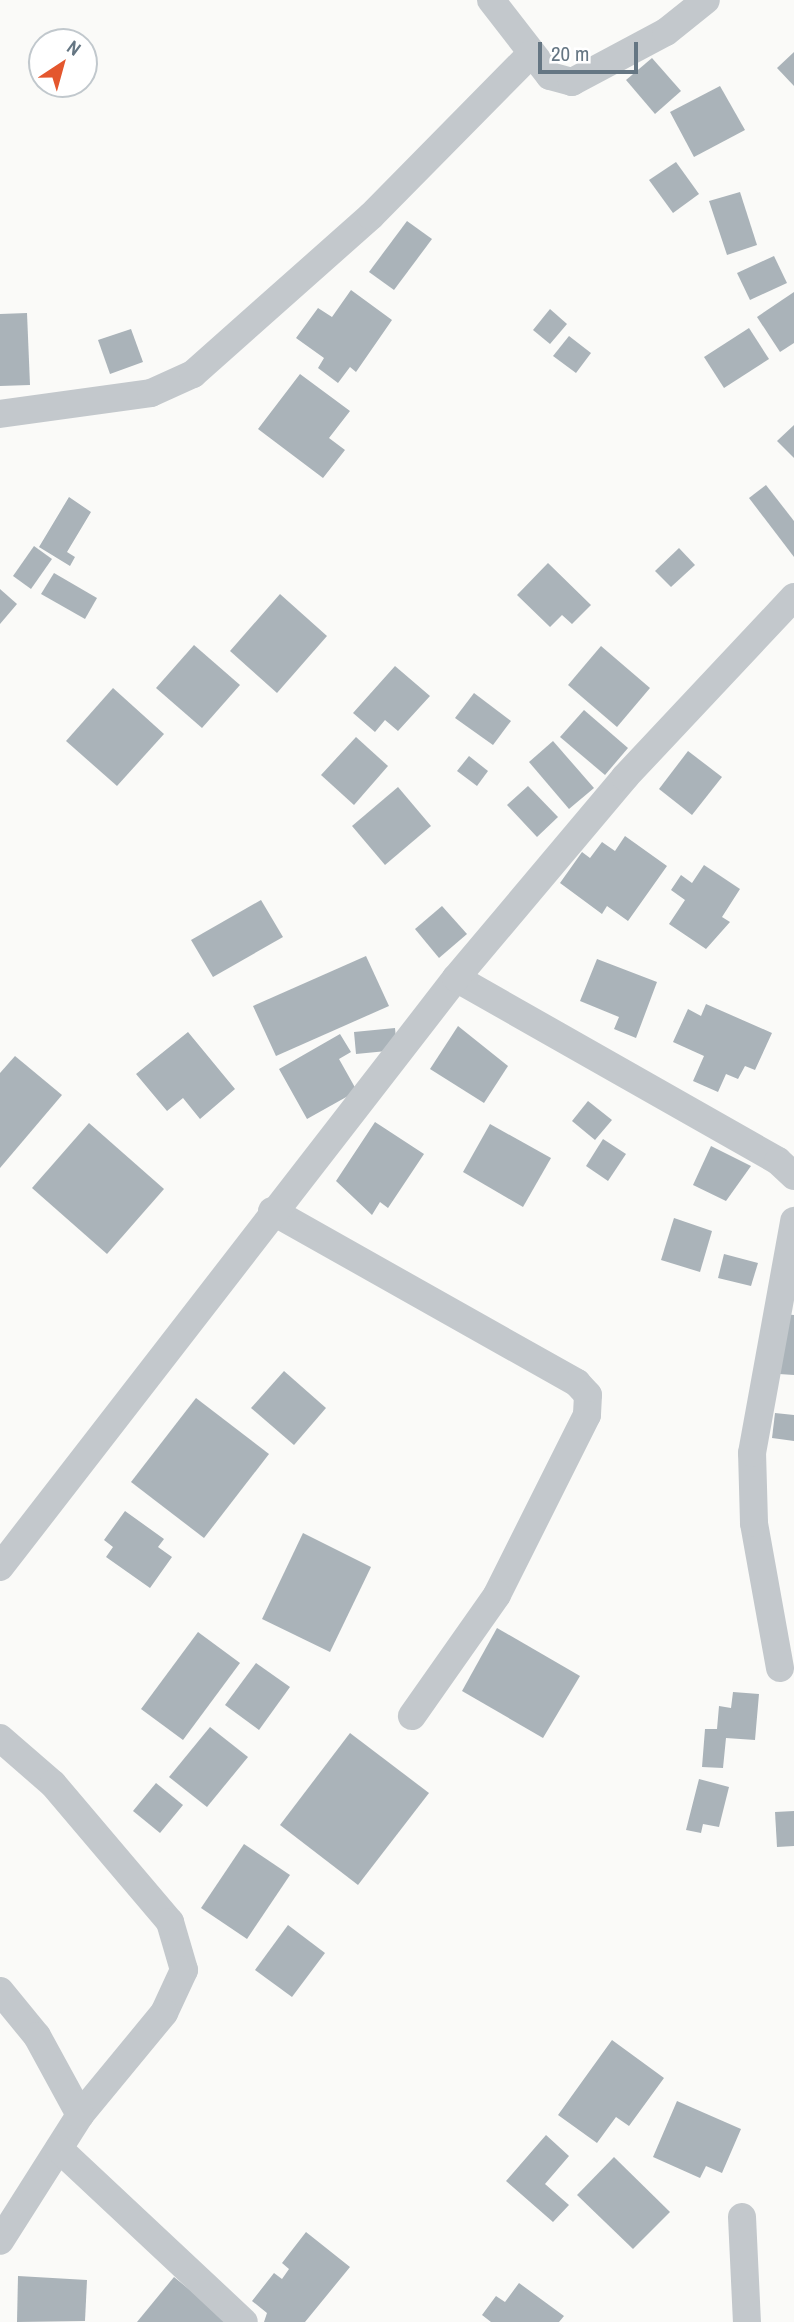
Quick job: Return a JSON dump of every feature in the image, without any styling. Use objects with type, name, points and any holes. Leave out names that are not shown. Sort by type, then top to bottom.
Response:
[{"type":"street","points":[[491,0],[530,55],[550,76],[572,82],[666,32],[706,0]]},
{"type":"street","points":[[0,414],[151,393],[193,374],[371,216],[530,55]]},
{"type":"street","points":[[0,1567],[272,1211],[457,978],[625,778],[794,597]]},
{"type":"street","points":[[457,978],[778,1161],[794,1176]]},
{"type":"street","points":[[272,1211],[577,1383],[588,1395],[587,1415],[497,1595],[412,1716]]},
{"type":"street","points":[[780,1668],[754,1523],[752,1453],[794,1221]]},
{"type":"street","points":[[0,1738],[53,1784],[170,1922],[184,1970],[164,2012],[80,2115],[0,2241]]},
{"type":"street","points":[[0,1991],[37,2036],[80,2115]]},
{"type":"street","points":[[59,2149],[244,2322]]},
{"type":"street","points":[[743,2217],[747,2322]]},
{"type":"building","points":[[794,52],[794,86],[777,68]]},
{"type":"building","points":[[652,58],[681,91],[655,114],[626,80]]},
{"type":"building","points":[[720,86],[745,130],[694,157],[670,112]]},
{"type":"building","points":[[676,162],[699,194],[673,213],[649,180]]},
{"type":"building","points":[[740,192],[757,245],[727,255],[709,201]]},
{"type":"building","points":[[407,221],[432,239],[394,290],[369,272]]},
{"type":"building","points":[[774,256],[787,283],[750,300],[737,273]]},
{"type":"building","points":[[351,290],[392,320],[356,372],[350,367],[338,383],[318,368],[324,358],[296,338],[318,308],[332,317]]},
{"type":"building","points":[[794,292],[794,343],[780,352],[757,317]]},
{"type":"building","points":[[550,309],[567,324],[550,344],[533,330]]},
{"type":"building","points":[[27,313],[30,385],[0,386],[0,314]]},
{"type":"building","points":[[749,328],[769,359],[724,388],[704,357]]},
{"type":"building","points":[[131,329],[143,362],[110,374],[98,340]]},
{"type":"building","points":[[569,336],[591,353],[576,373],[553,356]]},
{"type":"building","points":[[300,374],[350,411],[329,438],[345,450],[323,478],[258,429]]},
{"type":"building","points":[[794,425],[794,458],[777,441]]},
{"type":"building","points":[[766,485],[794,521],[794,557],[749,498]]},
{"type":"building","points":[[69,497],[91,512],[67,552],[75,557],[70,566],[39,547]]},
{"type":"building","points":[[34,546],[52,559],[31,589],[13,576]]},
{"type":"building","points":[[679,548],[695,565],[671,587],[655,571]]},
{"type":"building","points":[[548,563],[591,605],[572,624],[562,615],[550,627],[517,595]]},
{"type":"building","points":[[54,573],[97,598],[85,619],[41,594]]},
{"type":"building","points":[[0,589],[17,604],[0,624]]},
{"type":"building","points":[[280,594],[327,636],[277,693],[230,651]]},
{"type":"building","points":[[194,645],[240,685],[202,728],[156,688]]},
{"type":"building","points":[[601,646],[650,688],[617,727],[568,685]]},
{"type":"building","points":[[395,666],[430,696],[398,731],[385,720],[375,732],[353,713]]},
{"type":"building","points":[[113,688],[164,734],[117,786],[66,741]]},
{"type":"building","points":[[474,693],[511,721],[493,745],[455,718]]},
{"type":"building","points":[[584,710],[628,748],[605,775],[560,737]]},
{"type":"building","points":[[356,737],[388,766],[354,805],[321,775]]},
{"type":"building","points":[[553,741],[594,788],[569,809],[529,762]]},
{"type":"building","points":[[688,751],[722,777],[692,815],[659,789]]},
{"type":"building","points":[[469,756],[488,771],[477,786],[457,771]]},
{"type":"building","points":[[528,786],[558,817],[537,837],[507,805]]},
{"type":"building","points":[[398,787],[431,826],[385,865],[352,826]]},
{"type":"building","points":[[625,836],[667,866],[628,921],[607,906],[602,914],[560,883],[582,852],[590,858],[602,842],[615,851]]},
{"type":"building","points":[[704,865],[740,889],[722,917],[730,922],[706,949],[669,924],[685,900],[671,890],[681,875],[692,883]]},
{"type":"building","points":[[261,900],[283,937],[213,977],[191,940]]},
{"type":"building","points":[[442,906],[467,934],[439,958],[415,929]]},
{"type":"building","points":[[366,956],[389,1006],[276,1056],[253,1006]]},
{"type":"building","points":[[597,959],[657,982],[636,1038],[614,1029],[619,1017],[580,1001]]},
{"type":"building","points":[[706,1004],[772,1033],[755,1070],[745,1066],[738,1079],[726,1074],[718,1092],[693,1081],[704,1056],[673,1042],[688,1009],[701,1016]]},
{"type":"building","points":[[458,1026],[508,1066],[484,1103],[430,1069]]},
{"type":"building","points":[[395,1028],[397,1050],[356,1054],[354,1032]]},
{"type":"building","points":[[188,1032],[235,1089],[200,1119],[183,1098],[167,1111],[136,1074]]},
{"type":"building","points":[[340,1034],[351,1052],[339,1059],[357,1091],[307,1119],[279,1069]]},
{"type":"building","points":[[15,1056],[62,1095],[0,1168],[0,1073]]},
{"type":"building","points":[[588,1101],[612,1120],[595,1140],[572,1121]]},
{"type":"building","points":[[375,1122],[424,1154],[388,1208],[380,1202],[372,1215],[336,1181]]},
{"type":"building","points":[[89,1123],[164,1189],[107,1254],[32,1188]]},
{"type":"building","points":[[490,1124],[551,1158],[523,1207],[463,1172]]},
{"type":"building","points":[[603,1139],[626,1154],[608,1181],[586,1166]]},
{"type":"building","points":[[711,1146],[751,1166],[726,1201],[693,1185]]},
{"type":"building","points":[[674,1218],[712,1231],[700,1272],[661,1260]]},
{"type":"building","points":[[724,1254],[758,1263],[751,1286],[718,1278]]},
{"type":"building","points":[[783,1314],[794,1315],[794,1375],[779,1374]]},
{"type":"building","points":[[284,1371],[326,1408],[294,1445],[251,1408]]},
{"type":"building","points":[[196,1398],[269,1454],[204,1538],[131,1482]]},
{"type":"building","points":[[775,1413],[794,1415],[794,1441],[772,1438]]},
{"type":"building","points":[[125,1511],[164,1539],[158,1547],[172,1557],[150,1588],[106,1557],[113,1547],[104,1540]]},
{"type":"building","points":[[303,1533],[371,1567],[330,1652],[262,1619]]},
{"type":"building","points":[[497,1628],[580,1676],[543,1738],[462,1691]]},
{"type":"building","points":[[198,1632],[240,1663],[183,1740],[141,1709]]},
{"type":"building","points":[[256,1663],[290,1687],[259,1730],[225,1705]]},
{"type":"building","points":[[733,1692],[759,1694],[755,1740],[726,1738],[723,1768],[702,1767],[705,1729],[717,1729],[719,1706],[731,1708]]},
{"type":"building","points":[[210,1727],[248,1757],[207,1807],[169,1777]]},
{"type":"building","points":[[350,1733],[429,1793],[358,1885],[280,1825]]},
{"type":"building","points":[[699,1779],[729,1787],[719,1827],[703,1824],[701,1833],[686,1830]]},
{"type":"building","points":[[156,1783],[183,1805],[160,1833],[133,1811]]},
{"type":"building","points":[[794,1811],[794,1846],[777,1847],[775,1812]]},
{"type":"building","points":[[244,1844],[290,1875],[247,1939],[201,1908]]},
{"type":"building","points":[[288,1925],[325,1953],[292,1997],[255,1970]]},
{"type":"building","points":[[612,2040],[664,2078],[629,2126],[616,2117],[597,2143],[558,2115]]},
{"type":"building","points":[[677,2101],[741,2129],[722,2173],[706,2166],[700,2178],[653,2157]]},
{"type":"building","points":[[546,2135],[569,2156],[545,2184],[569,2205],[553,2222],[506,2181]]},
{"type":"building","points":[[614,2157],[670,2212],[633,2249],[577,2195]]},
{"type":"building","points":[[306,2232],[350,2267],[305,2322],[264,2322],[267,2313],[252,2301],[274,2273],[282,2279],[289,2269],[282,2263]]},
{"type":"building","points":[[18,2276],[87,2280],[85,2321],[17,2322]]},
{"type":"building","points":[[174,2277],[229,2322],[137,2322]]},
{"type":"building","points":[[519,2283],[564,2316],[559,2322],[491,2322],[482,2315],[496,2296],[505,2302]]}]
